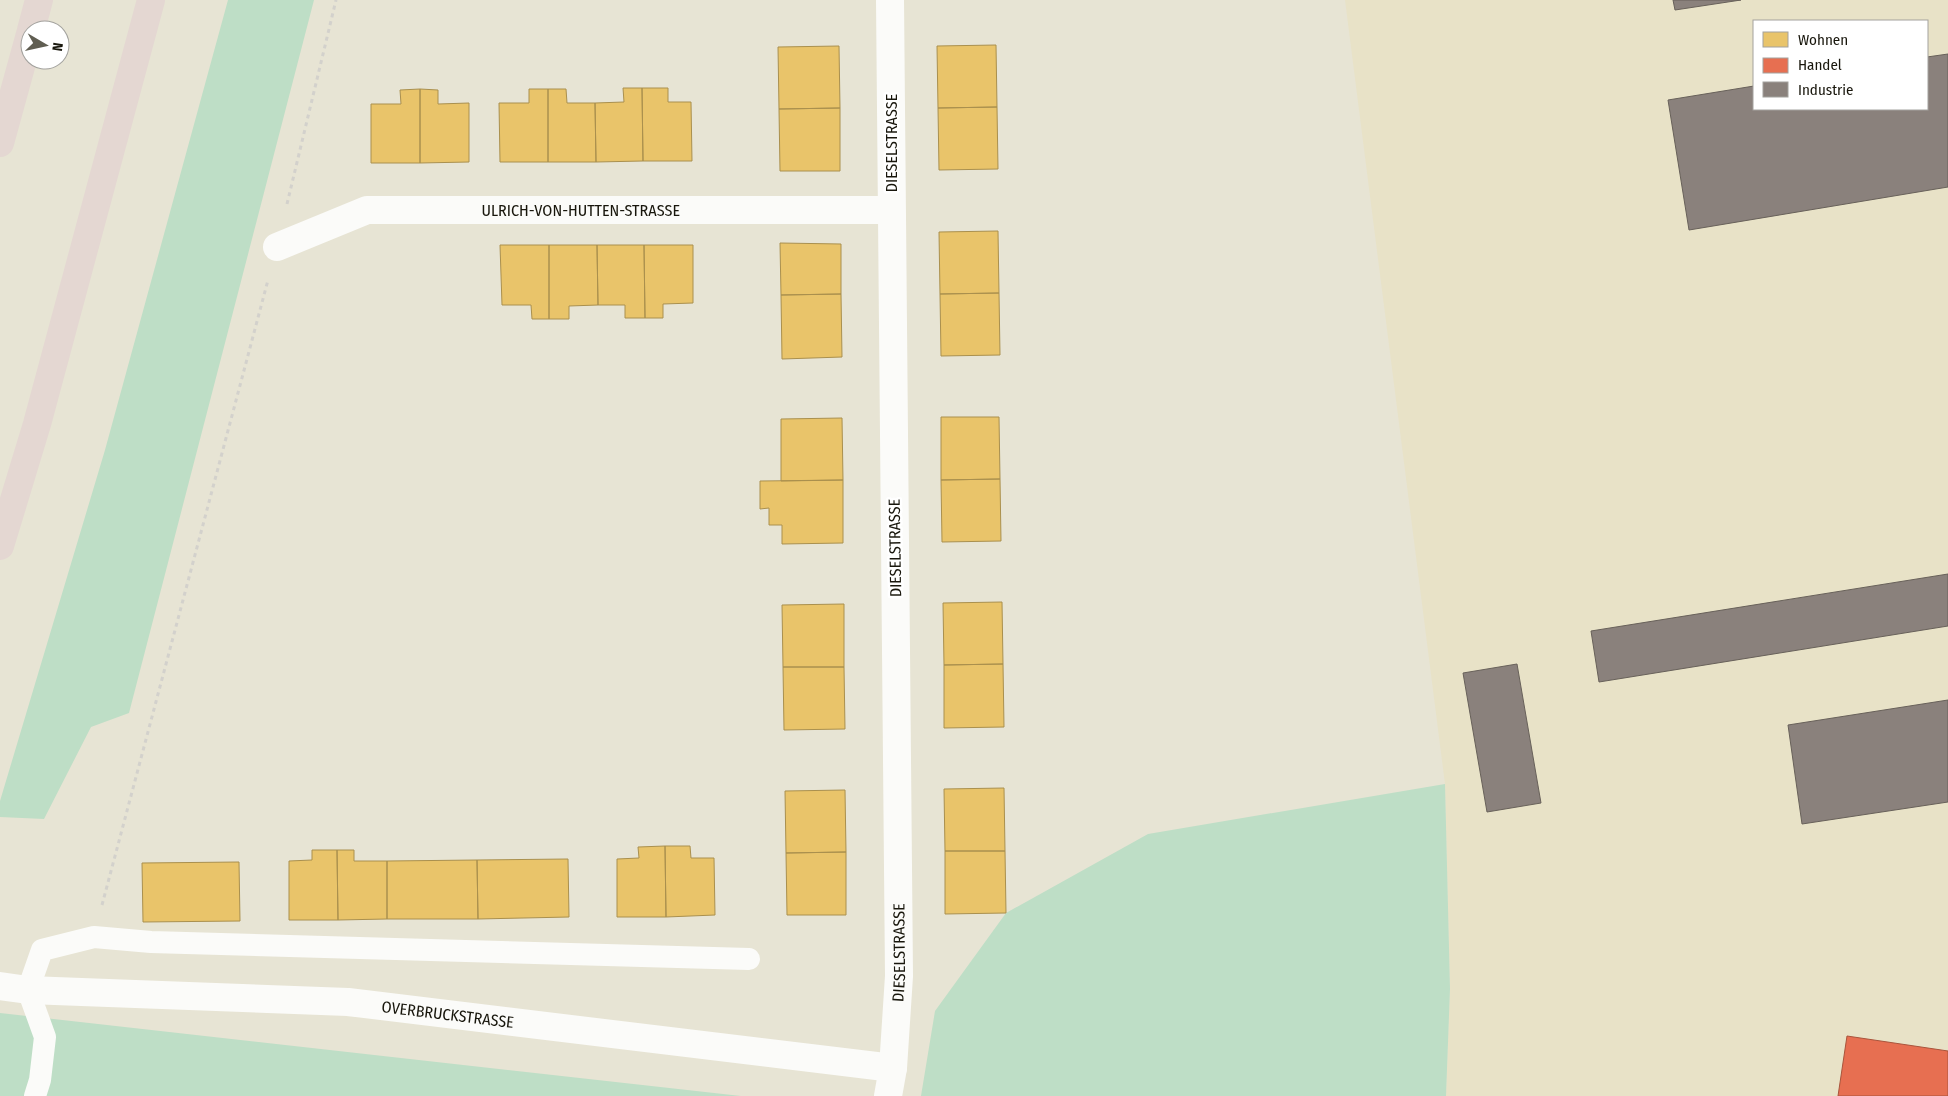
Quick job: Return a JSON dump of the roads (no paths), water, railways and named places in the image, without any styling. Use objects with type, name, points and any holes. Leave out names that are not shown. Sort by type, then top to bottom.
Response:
[{"type":"highway","points":[[33,20],[38,0]]},
{"type":"highway","points":[[0,546],[37,424],[151,0]]},
{"type":"highway","points":[[0,143],[20,70]]},
{"type":"street","name":"DIESELSTRASSE","points":[[888,1096],[893,1068],[899,976],[890,0]]},
{"type":"street","name":"ULRICH-VON-HUTTEN-STRASSE","points":[[277,248],[367,210],[891,210]]},
{"type":"street","name":"OVERBRUCKSTRASSE","points":[[0,986],[28,990],[348,1002],[893,1068]]},
{"type":"lane","points":[[35,1096],[40,1080],[45,1037],[28,990],[42,950],[94,937],[151,942],[749,959]]}]
